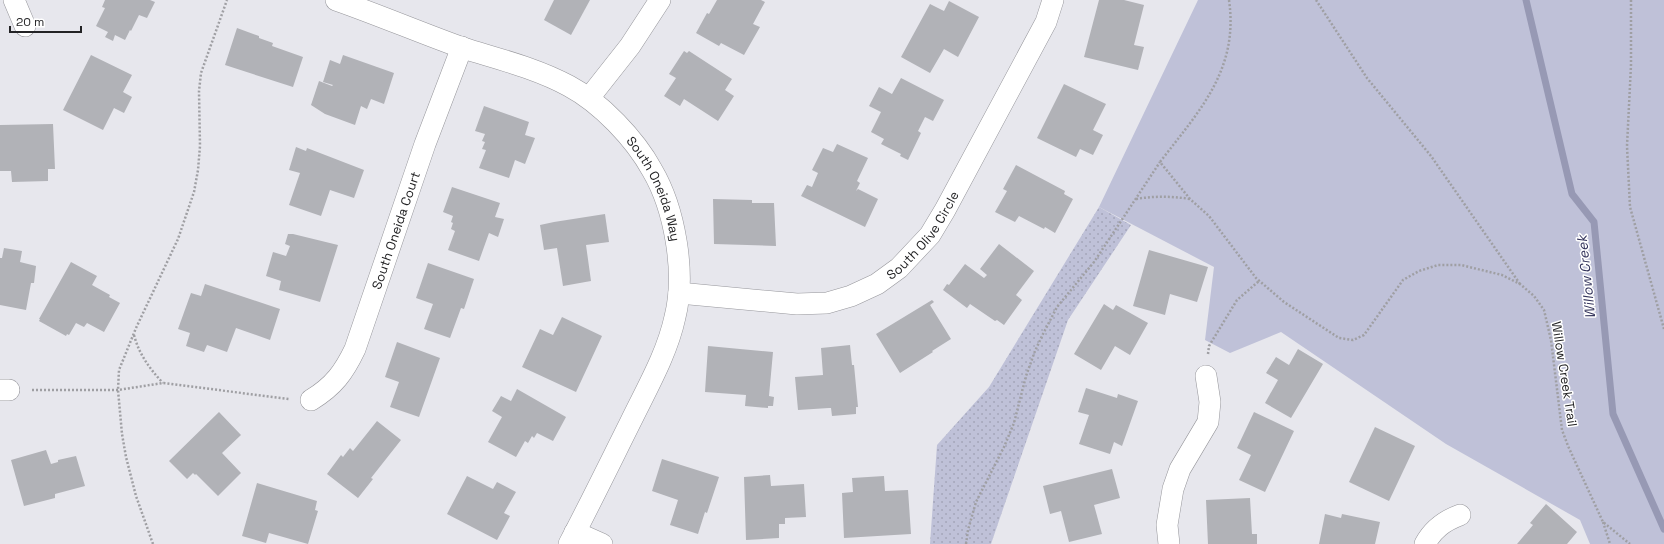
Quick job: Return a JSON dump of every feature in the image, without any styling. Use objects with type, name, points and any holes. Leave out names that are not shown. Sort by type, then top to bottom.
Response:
[{"type":"street","points":[[14,0],[25,26]]},
{"type":"street","name":"South Oneida Way","points":[[339,0],[462,47],[540,73],[569,85],[589,98],[639,148],[653,171],[662,190],[675,238],[678,264],[679,293],[676,315],[668,343],[572,538]]},
{"type":"street","points":[[589,98],[630,46],[660,0]]},
{"type":"street","name":"South Olive Circle","points":[[679,293],[797,304],[827,303],[851,296],[877,284],[899,268],[930,235],[945,210],[1046,22],[1053,0]]},
{"type":"street","name":"South Oneida Court","points":[[311,400],[326,391],[339,377],[355,349],[425,144],[462,47]]},
{"type":"street","points":[[1169,544],[1167,525],[1172,489],[1180,469],[1208,422],[1210,402],[1206,376]]},
{"type":"street","points":[[1425,544],[1437,526],[1460,515]]},
{"type":"street","points":[[572,538],[602,544]]},
{"type":"path","points":[[153,544],[136,496],[126,457],[122,434],[118,390],[119,370],[178,239],[194,192],[200,146],[199,91],[201,73],[227,0]]},
{"type":"path","points":[[966,544],[968,530],[976,502],[1004,447],[1014,423],[1026,376],[1037,346],[1057,307],[1094,262],[1160,162],[1204,105],[1220,76],[1228,48],[1231,13],[1229,0]]},
{"type":"path","points":[[1316,0],[1366,78],[1431,156],[1520,284]]},
{"type":"path","points":[[1631,0],[1631,65],[1626,146],[1630,207],[1664,329]]},
{"type":"path","name":"Willow Creek Trail","points":[[1160,162],[1190,199],[1209,216],[1259,281],[1284,302],[1339,338],[1353,340],[1364,334],[1403,280],[1419,271],[1438,266],[1461,265],[1502,275],[1520,284],[1534,296],[1544,310],[1551,340],[1562,430],[1603,522],[1610,544]]},
{"type":"path","points":[[1135,199],[1153,196],[1173,196],[1190,199]]},
{"type":"path","points":[[1206,376],[1209,346],[1237,300],[1259,281]]},
{"type":"path","points":[[134,334],[138,349],[145,361],[163,382]]},
{"type":"path","points":[[4,390],[118,390],[163,382],[293,400],[311,400]]},
{"type":"path","name":"Willow Creek Trail","points":[[1603,522],[1630,544]]},
{"type":"shaded area","points":[[1198,0],[1664,0],[1664,544],[1590,544],[1580,520],[1446,444],[1281,332],[1230,353],[1205,340],[1214,267],[1099,207]]},
{"type":"shaded area","points":[[1099,207],[1131,225],[1068,320],[991,544],[930,544],[937,445],[989,387]]},
{"type":"building","points":[[105,0],[150,0],[155,2],[147,18],[139,15],[125,40],[115,35],[113,41],[105,37],[108,32],[96,26],[105,8],[102,7]]},
{"type":"building","points":[[554,0],[590,0],[571,35],[544,20]]},
{"type":"building","points":[[717,0],[761,0],[765,2],[753,24],[760,27],[744,55],[721,43],[719,46],[696,33],[707,13],[709,14]]},
{"type":"building","points":[[1099,0],[1124,0],[1144,5],[1134,45],[1144,47],[1138,70],[1084,57]]},
{"type":"building","points":[[949,1],[979,17],[958,57],[944,49],[930,73],[901,57],[930,4],[944,11]]},
{"type":"building","points":[[237,28],[273,43],[272,46],[303,57],[293,87],[225,65]]},
{"type":"building","points":[[684,51],[687,53],[689,51],[732,79],[725,90],[734,96],[718,121],[684,99],[680,106],[664,96],[676,78],[669,74]]},
{"type":"building","points":[[91,55],[132,75],[123,92],[132,97],[124,113],[114,108],[103,130],[63,110]]},
{"type":"building","points":[[343,55],[394,73],[384,104],[371,99],[367,109],[361,106],[355,125],[325,114],[311,105],[319,81],[332,86],[333,85],[323,82],[330,60],[340,64]]},
{"type":"building","points":[[901,78],[944,100],[933,121],[925,117],[918,131],[921,133],[908,160],[900,156],[901,154],[881,144],[884,139],[871,132],[881,112],[869,106],[879,87],[892,94]]},
{"type":"building","points":[[1064,84],[1106,104],[1093,130],[1103,135],[1093,155],[1080,149],[1076,157],[1037,138]]},
{"type":"building","points":[[484,106],[529,122],[525,135],[535,138],[525,164],[515,160],[509,178],[479,168],[486,150],[482,149],[485,142],[482,141],[485,134],[475,131]]},
{"type":"building","points":[[53,124],[55,169],[48,169],[48,181],[12,182],[11,171],[0,171],[0,125]]},
{"type":"building","points":[[837,144],[868,158],[857,181],[860,183],[856,191],[858,189],[878,199],[865,227],[801,196],[807,185],[812,187],[818,173],[812,170],[823,148],[833,152]]},
{"type":"building","points":[[296,147],[306,151],[307,148],[364,170],[354,198],[330,190],[321,216],[289,205],[300,173],[289,170]]},
{"type":"building","points":[[1016,165],[1065,191],[1064,194],[1073,199],[1055,233],[1019,216],[1015,222],[995,212],[1007,191],[1003,189]]},
{"type":"building","points":[[452,187],[500,203],[495,217],[504,219],[498,237],[489,233],[479,261],[448,250],[455,231],[451,229],[453,216],[443,212]]},
{"type":"building","points":[[713,199],[752,200],[752,203],[774,203],[776,246],[714,244]]},
{"type":"building","points":[[605,214],[609,242],[586,245],[591,281],[563,286],[557,248],[544,250],[540,225]]},
{"type":"building","points":[[288,234],[338,245],[320,302],[279,290],[281,281],[266,276],[273,252],[286,256],[290,246],[285,244]]},
{"type":"building","points":[[999,244],[1034,271],[1016,295],[1022,300],[1004,325],[997,320],[995,321],[970,304],[967,308],[943,290],[947,284],[949,285],[965,264],[984,278],[987,275],[980,269]]},
{"type":"building","points":[[4,248],[22,251],[20,262],[36,266],[34,283],[31,283],[26,310],[0,305],[0,258],[2,258]]},
{"type":"building","points":[[1149,250],[1208,267],[1197,302],[1170,294],[1165,315],[1133,306]]},
{"type":"building","points":[[71,262],[97,276],[92,285],[110,295],[109,297],[120,303],[104,332],[87,323],[84,327],[76,323],[69,335],[67,334],[66,336],[39,321]]},
{"type":"building","points":[[428,263],[474,279],[464,309],[461,308],[450,338],[424,329],[433,304],[416,298]]},
{"type":"building","points":[[205,284],[280,309],[270,340],[236,328],[227,352],[207,345],[204,352],[186,346],[190,333],[178,329],[191,293],[201,296]]},
{"type":"building","points":[[932,300],[934,302],[930,305],[951,339],[900,373],[876,334]]},
{"type":"building","points":[[1104,304],[1113,310],[1116,305],[1148,323],[1130,355],[1115,346],[1101,370],[1074,354]]},
{"type":"building","points":[[562,317],[602,336],[576,392],[522,367],[540,329],[553,335]]},
{"type":"building","points":[[397,342],[440,358],[419,417],[390,407],[399,382],[385,377]]},
{"type":"building","points":[[850,345],[852,365],[854,365],[858,407],[856,407],[856,414],[832,416],[831,408],[798,410],[795,377],[823,375],[821,348]]},
{"type":"building","points":[[708,346],[773,352],[769,396],[774,397],[773,406],[768,406],[768,408],[745,406],[746,395],[705,392]]},
{"type":"building","points":[[1298,349],[1323,364],[1291,418],[1265,403],[1278,380],[1266,373],[1276,357],[1289,365]]},
{"type":"building","points":[[1086,388],[1117,398],[1118,394],[1138,401],[1122,446],[1114,442],[1110,454],[1079,444],[1089,415],[1078,412]]},
{"type":"building","points":[[517,389],[566,417],[553,441],[537,433],[534,438],[532,436],[528,443],[525,441],[516,457],[488,442],[502,417],[492,411],[501,396],[511,401]]},
{"type":"building","points":[[219,412],[241,435],[222,453],[241,473],[218,496],[196,474],[195,475],[193,473],[187,479],[169,461]]},
{"type":"building","points":[[1254,412],[1294,431],[1265,492],[1239,480],[1251,455],[1237,448]]},
{"type":"building","points":[[377,421],[401,440],[371,478],[373,479],[358,498],[327,474],[341,455],[343,457],[350,448],[353,451]]},
{"type":"building","points":[[1375,427],[1415,446],[1389,501],[1349,482]]},
{"type":"building","points":[[46,450],[51,464],[58,462],[58,460],[76,456],[85,486],[55,494],[55,498],[24,506],[11,460]]},
{"type":"building","points":[[662,459],[719,477],[698,534],[670,525],[678,500],[652,491]]},
{"type":"building","points":[[1112,469],[1120,498],[1094,505],[1102,534],[1069,542],[1061,511],[1050,514],[1043,486]]},
{"type":"building","points":[[770,475],[771,486],[804,484],[806,517],[785,518],[785,524],[779,524],[779,538],[746,540],[744,477]]},
{"type":"building","points":[[467,476],[493,489],[497,482],[516,492],[504,513],[510,516],[497,540],[447,514]]},
{"type":"building","points":[[884,476],[885,491],[908,490],[911,534],[844,538],[842,493],[853,492],[852,478]]},
{"type":"building","points":[[257,483],[317,501],[315,510],[318,511],[308,544],[269,533],[266,543],[242,536]]},
{"type":"building","points":[[1250,498],[1252,534],[1257,534],[1257,544],[1208,544],[1206,500]]},
{"type":"building","points":[[1546,504],[1577,532],[1567,544],[1517,544],[1533,525],[1530,523]]},
{"type":"building","points":[[1325,514],[1341,518],[1342,514],[1380,522],[1375,544],[1319,544]]},
{"type":"waterway","name":"Willow Creek","points":[[1526,0],[1572,194],[1594,222],[1613,414],[1664,529]]}]
